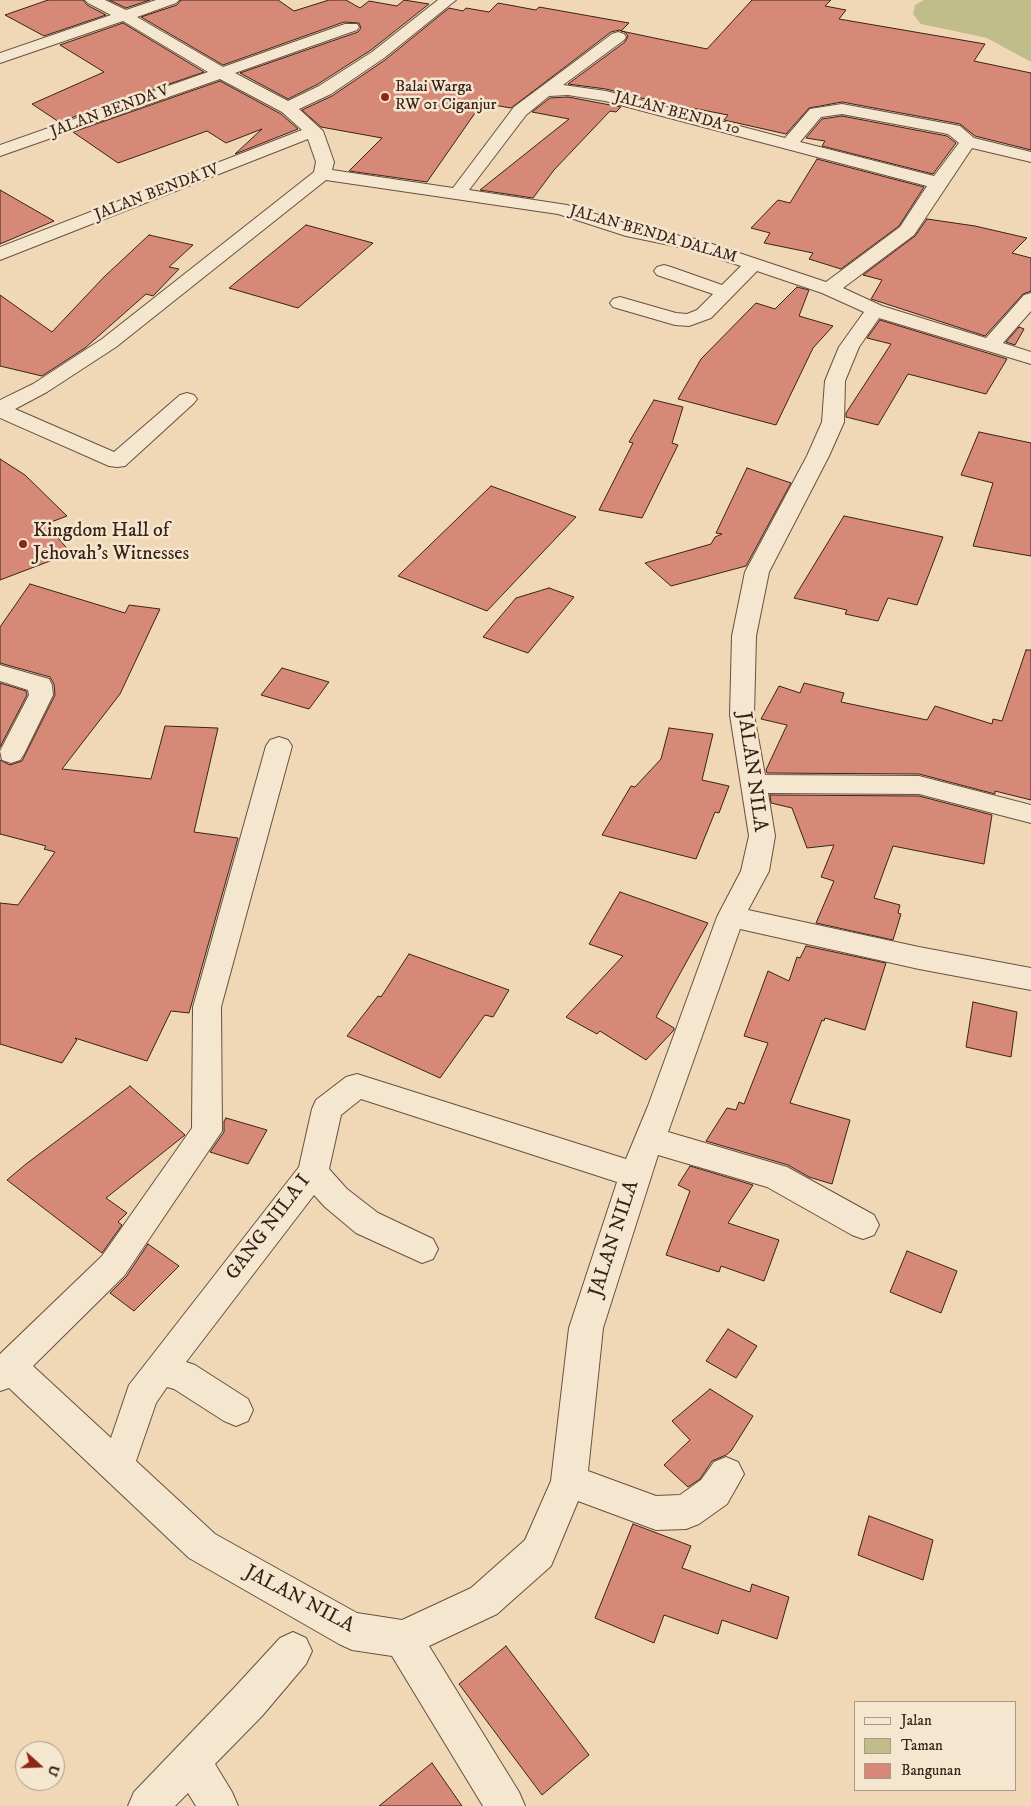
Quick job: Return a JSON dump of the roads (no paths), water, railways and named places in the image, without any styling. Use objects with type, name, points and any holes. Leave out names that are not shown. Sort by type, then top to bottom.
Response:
[{"type":"street","points":[[0,409],[40,388],[109,343],[322,174],[325,162],[314,131],[288,108],[220,72],[125,16],[93,0]]},
{"type":"street","points":[[0,58],[171,0]]},
{"type":"street","points":[[288,108],[325,90],[378,55],[448,0]]},
{"type":"street","name":"JALAN BENDA V","points":[[0,151],[351,27]]},
{"type":"street","points":[[458,193],[520,111],[618,37]]},
{"type":"street","name":"JALAN BENDA 10","points":[[545,91],[568,90],[606,96],[938,183]]},
{"type":"street","points":[[789,144],[816,114],[842,109],[954,130],[968,142],[1031,157]]},
{"type":"street","name":"JALAN BENDA IV","points":[[0,254],[314,131]]},
{"type":"street","points":[[829,289],[907,231],[938,183],[968,142]]},
{"type":"street","name":"JALAN BENDA DALAM","points":[[322,174],[561,209],[633,232],[693,244],[829,289],[875,310],[1031,358]]},
{"type":"street","points":[[620,303],[689,320],[704,314],[753,265]]},
{"type":"street","points":[[664,271],[727,292]]},
{"type":"street","points":[[989,346],[1031,299]]},
{"type":"street","name":"JALAN NILA","points":[[5,1371],[113,1463],[202,1546],[352,1631],[403,1638],[484,1601],[538,1553],[569,1482],[586,1328],[635,1175],[731,917],[755,870],[762,836],[742,715],[744,636],[757,572],[818,456],[833,422],[834,381],[849,347],[875,310]]},
{"type":"street","points":[[0,409],[117,461],[187,399]]},
{"type":"street","points":[[0,673],[40,685],[41,695],[11,754]]},
{"type":"street","points":[[5,1371],[113,1266],[207,1131],[207,1007],[279,746]]},
{"type":"street","points":[[752,784],[919,785],[1031,814]]},
{"type":"street","points":[[731,917],[919,958],[1031,979]]},
{"type":"street","name":"GANG NILA I","points":[[113,1463],[124,1450],[141,1396],[313,1172],[327,1109],[357,1086],[635,1175]]},
{"type":"street","points":[[649,1140],[776,1176],[863,1224]]},
{"type":"street","points":[[313,1172],[336,1198],[367,1223],[422,1249]]},
{"type":"street","points":[[160,1369],[183,1376],[236,1410]]},
{"type":"street","points":[[569,1482],[656,1513],[686,1512],[714,1492],[726,1474]]},
{"type":"street","points":[[403,1638],[505,1806]]},
{"type":"street","points":[[148,1806],[248,1702],[293,1651]]},
{"type":"street","points":[[191,1761],[218,1806]]},
{"type":"place","name":"Balai Warga RW 01 Ciganjur","points":[[385,97]]},
{"type":"place","name":"Kingdom Hall of Jehovah's Witnesses","points":[[23,544]]}]
